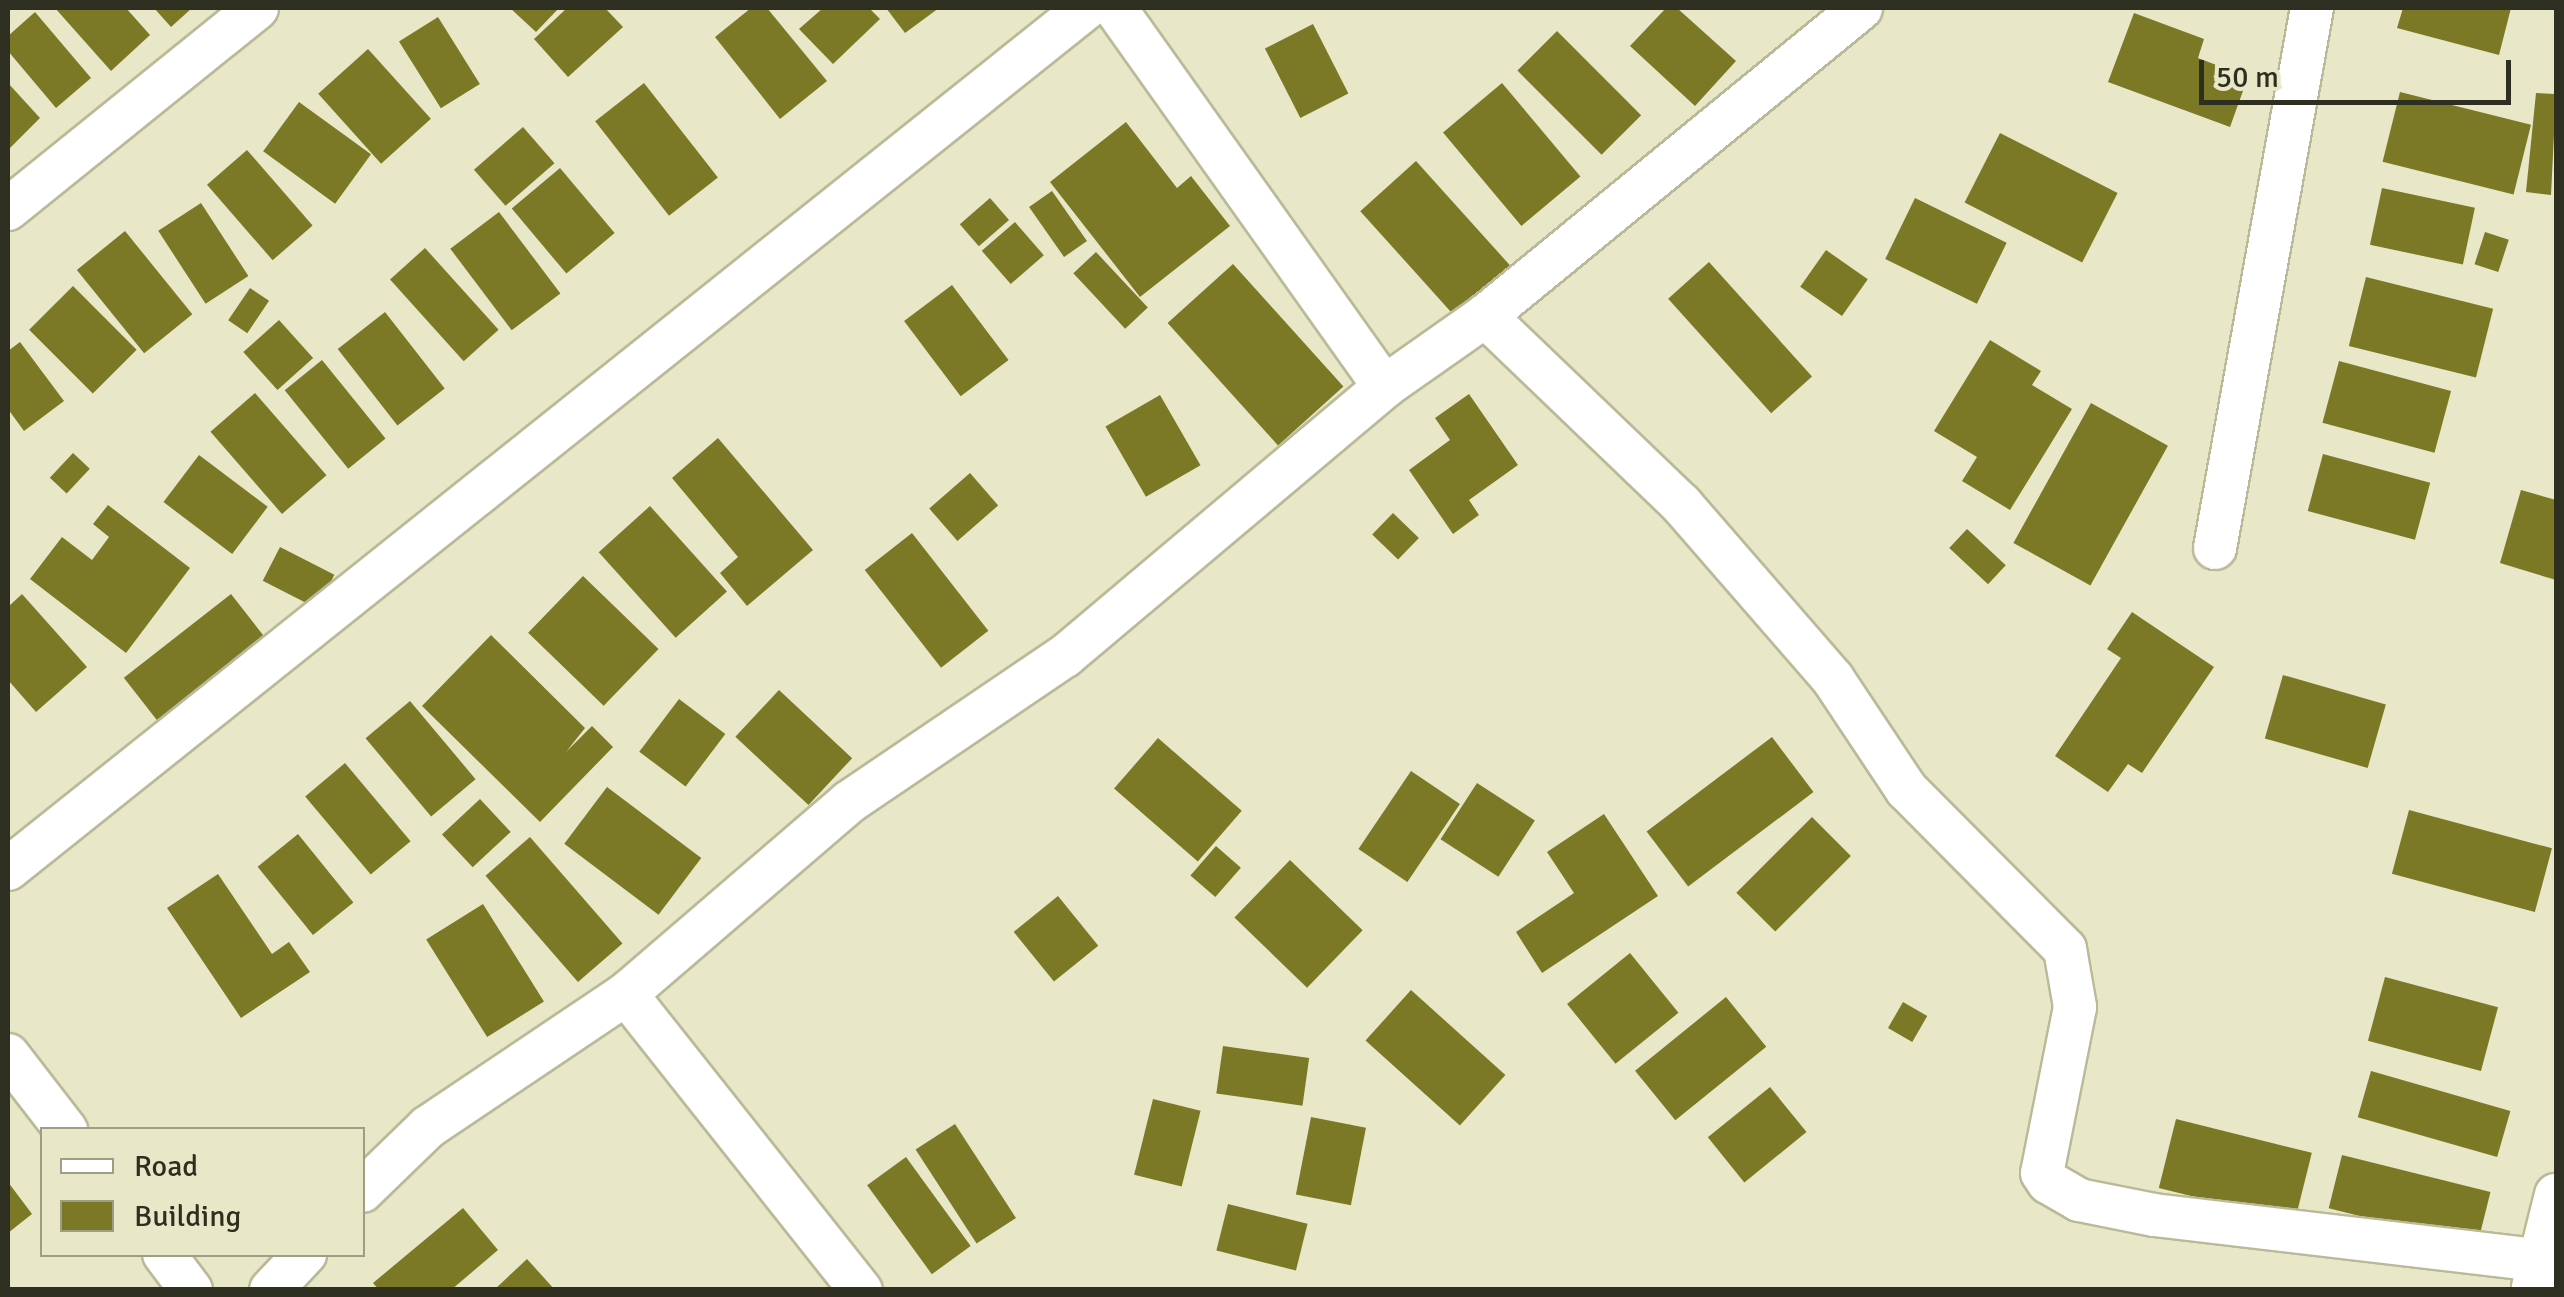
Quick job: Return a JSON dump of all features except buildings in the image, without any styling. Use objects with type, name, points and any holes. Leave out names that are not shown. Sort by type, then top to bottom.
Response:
[{"type":"street","points":[[8,209],[256,8]]},
{"type":"street","points":[[8,869],[1086,8]]},
{"type":"street","points":[[1114,8],[1384,387]]},
{"type":"street","points":[[365,1187],[428,1127],[626,994],[779,856],[1065,656],[1384,387],[1485,316],[1860,8]]},
{"type":"street","points":[[2215,548],[2312,8]]},
{"type":"street","points":[[1485,316],[1681,504],[1833,679],[1906,789],[2065,949],[2075,1007],[2042,1172],[2048,1182],[2079,1200],[2154,1215],[2542,1271],[2556,1195]]},
{"type":"street","points":[[626,994],[860,1290]]},
{"type":"street","points":[[8,1055],[64,1127]]},
{"type":"street","points":[[166,1257],[192,1290]]},
{"type":"street","points":[[271,1290],[302,1257]]}]
